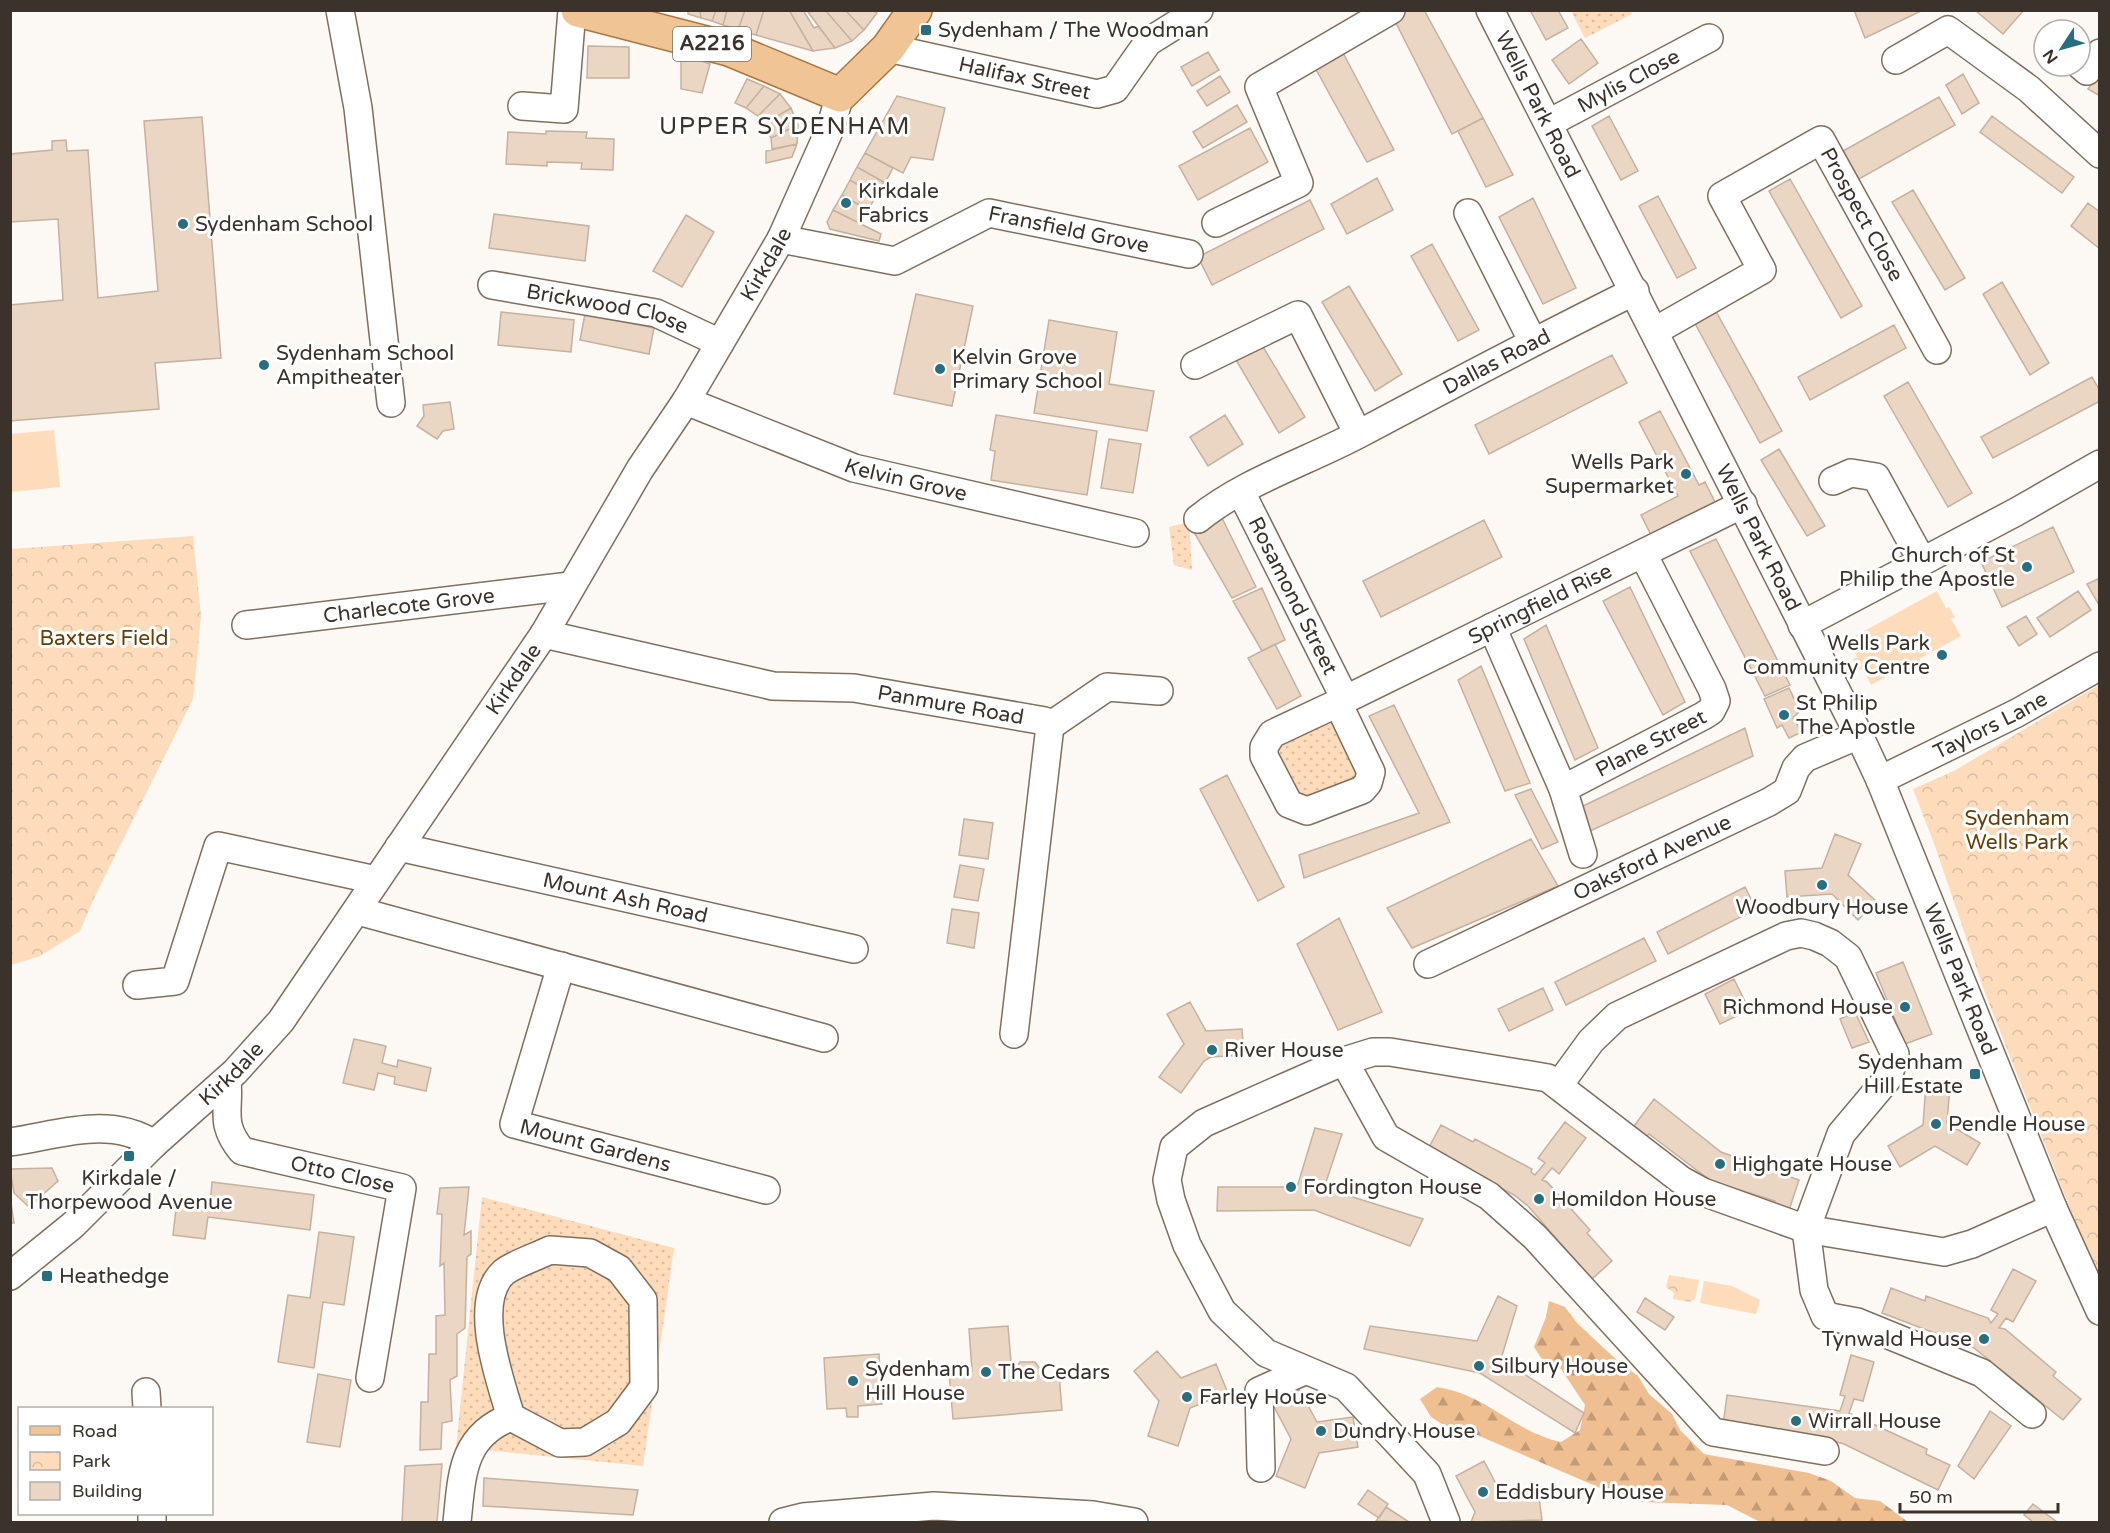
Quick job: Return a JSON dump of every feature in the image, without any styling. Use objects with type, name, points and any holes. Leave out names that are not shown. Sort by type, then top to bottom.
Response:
[{"type":"main road","name":"A2216","points":[[578,10],[729,49],[840,95]]},
{"type":"main road","name":"Kirkdale","points":[[840,95],[888,48],[915,10]]},
{"type":"street","points":[[340,10],[358,108],[391,403]]},
{"type":"street","points":[[522,106],[564,109],[572,10]]},
{"type":"street","name":"Halifax Street","points":[[888,48],[1096,94],[1115,89],[1148,42],[1199,10]]},
{"type":"street","points":[[1216,223],[1299,183],[1259,87],[1390,10]]},
{"type":"street","name":"Wells Park Road","points":[[1490,10],[1859,735],[1880,780],[2054,1208],[2100,1311]]},
{"type":"street","points":[[1896,60],[1948,30],[2029,89],[2100,154]]},
{"type":"street","name":"Mylis Close","points":[[1549,123],[1709,38]]},
{"type":"street","name":"Kirkdale","points":[[10,1276],[74,1225],[154,1144],[227,1080],[281,1021],[358,911],[376,880],[544,634],[640,469],[686,401],[781,239],[830,129],[840,95]]},
{"type":"street","name":"Prospect Close","points":[[1655,331],[1762,270],[1722,196],[1821,140],[1937,350]]},
{"type":"street","name":"Fransfield Grove","points":[[781,239],[896,261],[989,213],[1189,254]]},
{"type":"street","points":[[1468,213],[1533,342]]},
{"type":"street","name":"Brickwood Close","points":[[492,285],[656,313],[720,343]]},
{"type":"street","name":"Dallas Road","points":[[1198,519],[1215,505],[1358,435],[1635,291]]},
{"type":"street","points":[[1195,365],[1294,308],[1358,435]]},
{"type":"street","name":"Kelvin Grove","points":[[686,401],[854,468],[1135,533]]},
{"type":"street","points":[[1802,625],[2100,464]]},
{"type":"street","points":[[1833,481],[1851,473],[1876,477],[1922,561]]},
{"type":"street","name":"Rosamond Street","points":[[1241,492],[1341,701]]},
{"type":"street","name":"Springfield Rise","points":[[1341,701],[1743,504]]},
{"type":"street","name":"Plane Street","points":[[1563,789],[1703,716],[1711,711],[1716,702],[1712,689],[1643,554]]},
{"type":"street","name":"Charlecote Grove","points":[[246,625],[570,586]]},
{"type":"street","points":[[1492,627],[1563,789],[1583,854]]},
{"type":"street","name":"Panmure Road","points":[[544,634],[773,686],[854,688],[1045,721],[1050,726],[1014,1034]]},
{"type":"street","name":"Taylors Lane","points":[[1880,780],[2018,713],[2100,666]]},
{"type":"street","points":[[1050,726],[1107,687],[1160,691]]},
{"type":"street","name":"Oaksford Avenue","points":[[1428,964],[1769,802],[1787,791],[1796,768],[1805,758],[1859,735]]},
{"type":"street","points":[[137,985],[175,981],[218,846],[376,880]]},
{"type":"street","name":"Mount Ash Road","points":[[399,847],[854,949]]},
{"type":"street","points":[[358,911],[824,1038]]},
{"type":"street","points":[[1559,1085],[1591,1041],[1617,1016],[1786,936],[1801,933],[1830,943],[1848,957],[1895,1054],[1888,1078],[1841,1134],[1806,1229],[1814,1290],[1826,1316],[1857,1322],[1982,1373],[2032,1414]]},
{"type":"street","name":"Mount Gardens","points":[[561,966],[514,1124],[766,1190]]},
{"type":"street","points":[[1446,1522],[1428,1474],[1346,1387],[1266,1353],[1222,1311],[1187,1245],[1171,1200],[1167,1180],[1174,1147],[1204,1123],[1344,1061],[1373,1052],[1390,1052],[1548,1078],[1681,1180],[1703,1192],[1806,1229],[1944,1252],[1972,1244],[2054,1208]]},
{"type":"street","points":[[1344,1061],[1386,1137],[1489,1197],[1535,1237],[1713,1432],[1825,1451]]},
{"type":"street","name":"Otto Close","points":[[227,1080],[229,1096],[225,1119],[235,1142],[242,1151],[402,1188],[370,1378]]},
{"type":"street","points":[[10,1142],[95,1127],[122,1129],[154,1144]]},
{"type":"street","points":[[550,1250],[590,1253],[619,1269],[643,1300],[644,1387],[618,1422],[585,1442],[560,1443],[511,1417],[491,1349],[490,1292],[505,1272],[550,1250]]},
{"type":"street","points":[[1261,1468],[1259,1391],[1304,1371]]},
{"type":"street","points":[[457,1522],[462,1475],[468,1453],[486,1429],[511,1417]]},
{"type":"street","points":[[783,1522],[804,1517],[934,1506],[1093,1515],[1134,1522]]},
{"type":"green space","points":[[1571,11],[1630,11],[1632,14],[1585,38]]},
{"type":"green space","points":[[54,430],[60,487],[11,492],[11,434]]},
{"type":"green space","points":[[1189,522],[1192,570],[1174,565],[1169,527]]},
{"type":"green space","name":"Baxters Field","points":[[193,536],[201,616],[193,699],[93,900],[80,931],[40,956],[11,965],[11,549]]},
{"type":"green space","points":[[1937,591],[1946,608],[1949,607],[1955,617],[1951,619],[1961,636],[1871,685],[1863,669],[1859,670],[1853,659],[1857,657],[1848,640]]},
{"type":"green space","name":"Sydenham Wells Park","points":[[2099,685],[2099,1282],[1985,993],[1913,789],[1954,771]]},
{"type":"green space","points":[[1326,720],[1336,723],[1359,771],[1356,778],[1307,798],[1300,797],[1275,752],[1279,746]]},
{"type":"green space","points":[[482,1197],[674,1248],[643,1466],[456,1447]]},
{"type":"green space","points":[[1669,1275],[1699,1280],[1695,1299],[1690,1302],[1673,1299],[1674,1293],[1666,1287]]},
{"type":"green space","points":[[1704,1281],[1732,1286],[1760,1300],[1756,1314],[1700,1303]]},
{"type":"green space","points":[[1549,1301],[1565,1307],[1577,1323],[1620,1363],[1638,1376],[1649,1394],[1672,1414],[1680,1430],[1704,1454],[1809,1473],[1831,1481],[1855,1498],[1880,1501],[1908,1522],[1760,1522],[1727,1505],[1642,1502],[1598,1487],[1477,1435],[1453,1431],[1431,1417],[1420,1399],[1437,1387],[1470,1397],[1544,1437],[1561,1442],[1580,1430],[1585,1405],[1561,1369],[1541,1358],[1534,1347],[1546,1317]]},
{"type":"building","points":[[688,10],[700,10],[701,18],[688,14]]},
{"type":"building","points":[[700,10],[716,10],[712,21],[701,18]]},
{"type":"building","points":[[716,10],[727,10],[723,25],[712,21]]},
{"type":"building","points":[[727,10],[745,10],[738,30],[723,25]]},
{"type":"building","points":[[745,10],[764,10],[756,35],[738,30]]},
{"type":"building","points":[[764,10],[789,10],[813,51],[756,35]]},
{"type":"building","points":[[789,10],[803,10],[814,28],[818,26],[835,48],[813,51]]},
{"type":"building","points":[[825,10],[852,41],[835,48],[808,12]]},
{"type":"building","points":[[825,10],[845,10],[864,30],[852,41]]},
{"type":"building","points":[[845,10],[874,10],[877,13],[864,30]]},
{"type":"building","points":[[1406,10],[1424,10],[1483,118],[1452,134],[1393,17]]},
{"type":"building","points":[[1530,10],[1558,10],[1568,28],[1546,40]]},
{"type":"building","points":[[1854,10],[1923,10],[1865,38]]},
{"type":"building","points":[[1975,10],[2024,10],[2003,34]]},
{"type":"building","points":[[1581,39],[1598,63],[1569,84],[1552,60]]},
{"type":"building","points":[[588,46],[629,47],[629,78],[587,78]]},
{"type":"building","points":[[1340,47],[1394,150],[1367,162],[1313,64]]},
{"type":"building","points":[[1208,52],[1219,70],[1192,86],[1181,67]]},
{"type":"building","points":[[681,54],[710,64],[702,93],[681,89]]},
{"type":"building","points":[[2100,72],[2100,96],[2088,89]]},
{"type":"building","points":[[1963,74],[1979,103],[1962,114],[1946,85]]},
{"type":"building","points":[[1220,76],[1230,92],[1207,106],[1197,91]]},
{"type":"building","points":[[747,79],[764,86],[746,108],[735,103]]},
{"type":"building","points":[[764,86],[780,94],[758,116],[746,108]]},
{"type":"building","points":[[780,94],[791,108],[764,124],[758,116]]},
{"type":"building","points":[[897,96],[945,108],[933,160],[911,157],[903,173],[865,153]]},
{"type":"building","points":[[1939,97],[1955,125],[1859,179],[1843,151]]},
{"type":"building","points":[[1237,105],[1247,122],[1203,148],[1193,132]]},
{"type":"building","points":[[791,108],[798,125],[771,138],[764,124]]},
{"type":"building","points":[[1609,116],[1638,171],[1621,180],[1592,126]]},
{"type":"building","points":[[1992,116],[2074,177],[2062,193],[1980,132]]},
{"type":"building","points":[[202,117],[221,358],[155,363],[159,409],[10,421],[10,305],[63,300],[58,219],[10,222],[10,154],[52,150],[52,141],[66,140],[67,151],[88,150],[98,298],[158,291],[144,121]]},
{"type":"building","points":[[1483,118],[1513,175],[1486,187],[1458,131]]},
{"type":"building","points":[[798,125],[797,144],[772,149],[771,138]]},
{"type":"building","points":[[1250,128],[1268,162],[1198,200],[1179,166]]},
{"type":"building","points":[[546,131],[587,132],[586,138],[614,139],[613,170],[581,169],[582,163],[547,162],[547,166],[506,164],[508,132],[546,134]]},
{"type":"building","points":[[797,144],[792,157],[766,163],[766,151]]},
{"type":"building","points":[[865,153],[893,168],[885,183],[857,167]]},
{"type":"building","points":[[857,167],[884,182],[876,196],[850,180]]},
{"type":"building","points":[[1377,178],[1393,210],[1347,234],[1331,204]]},
{"type":"building","points":[[1790,179],[1862,306],[1841,318],[1769,191]]},
{"type":"building","points":[[850,180],[876,196],[868,210],[842,195]]},
{"type":"building","points":[[1913,190],[1965,278],[1945,290],[1892,202]]},
{"type":"building","name":"Kirkdale Fabrics","points":[[842,195],[868,210],[861,224],[833,210]]},
{"type":"building","points":[[1658,196],[1696,268],[1677,278],[1639,206]]},
{"type":"building","points":[[1533,198],[1576,288],[1543,304],[1499,217]]},
{"type":"building","points":[[1310,200],[1324,229],[1212,285],[1198,257]]},
{"type":"building","points":[[2088,203],[2100,212],[2100,249],[2071,226]]},
{"type":"building","points":[[833,210],[881,234],[879,241],[830,229],[827,222]]},
{"type":"building","points":[[494,214],[589,226],[585,261],[489,248]]},
{"type":"building","points":[[686,215],[714,232],[682,287],[653,271]]},
{"type":"building","points":[[1432,244],[1479,330],[1458,341],[1411,256]]},
{"type":"building","points":[[2002,282],[2049,363],[2030,375],[1983,294]]},
{"type":"building","points":[[1349,286],[1402,374],[1375,391],[1322,302]]},
{"type":"building","points":[[916,294],[973,306],[952,406],[894,394]]},
{"type":"building","points":[[1713,306],[1782,431],[1760,443],[1692,318]]},
{"type":"building","points":[[501,312],[574,320],[571,352],[498,345]]},
{"type":"building","points":[[585,314],[654,328],[649,354],[580,340]]},
{"type":"building","points":[[1049,320],[1117,332],[1109,384],[1154,391],[1147,431],[1034,413]]},
{"type":"building","points":[[1894,325],[1906,348],[1810,400],[1798,377]]},
{"type":"building","points":[[1262,345],[1305,417],[1279,433],[1236,360]]},
{"type":"building","points":[[1612,355],[1627,383],[1489,454],[1475,425]]},
{"type":"building","points":[[2092,377],[2100,391],[2100,401],[1993,458],[1981,437]]},
{"type":"building","points":[[1908,382],[1972,493],[1948,507],[1884,396]]},
{"type":"building","points":[[450,402],[454,429],[443,431],[437,439],[417,426],[424,416],[423,405]]},
{"type":"building","points":[[1660,411],[1699,485],[1705,482],[1718,508],[1654,541],[1641,515],[1678,496],[1639,422]]},
{"type":"building","points":[[996,415],[1097,431],[1087,495],[991,480],[995,451],[990,450]]},
{"type":"building","points":[[1225,415],[1243,444],[1208,466],[1190,437]]},
{"type":"building","points":[[1109,439],[1141,444],[1133,493],[1101,488]]},
{"type":"building","points":[[1779,449],[1825,526],[1807,536],[1761,460]]},
{"type":"building","points":[[1222,518],[1256,587],[1232,598],[1194,532]]},
{"type":"building","points":[[1484,520],[1502,557],[1381,617],[1363,581]]},
{"type":"building","name":"Church of St Philip the Apostle","points":[[2053,527],[2074,572],[2002,607],[1981,562]]},
{"type":"building","points":[[1716,539],[1790,685],[1765,696],[1690,551]]},
{"type":"building","points":[[2100,578],[2100,607],[2087,584]]},
{"type":"building","points":[[1630,587],[1685,702],[1663,715],[1603,601]]},
{"type":"building","points":[[1262,588],[1285,640],[1262,651],[1233,601]]},
{"type":"building","points":[[2078,591],[2091,610],[2050,637],[2037,618]]},
{"type":"building","points":[[2026,616],[2037,634],[2019,646],[2007,627]]},
{"type":"building","points":[[1546,625],[1598,748],[1575,760],[1524,639]]},
{"type":"building","points":[[1275,644],[1301,696],[1277,709],[1248,658]]},
{"type":"building","points":[[1481,666],[1530,783],[1505,791],[1458,680]]},
{"type":"building","name":"St Philip The Apostle","points":[[1789,688],[1800,711],[1793,718],[1802,732],[1789,738],[1782,725],[1777,728],[1764,699]]},
{"type":"building","points":[[1394,705],[1450,822],[1304,878],[1299,855],[1419,813],[1369,716]]},
{"type":"building","points":[[1745,728],[1753,756],[1588,832],[1579,808]]},
{"type":"building","points":[[1227,775],[1284,887],[1258,901],[1200,789]]},
{"type":"building","points":[[1531,789],[1558,842],[1542,849],[1515,795]]},
{"type":"building","points":[[964,819],[993,823],[988,859],[959,855]]},
{"type":"building","name":"Woodbury House","points":[[1835,834],[1861,844],[1848,875],[1876,901],[1858,920],[1832,894],[1787,897],[1785,871],[1822,868]]},
{"type":"building","points":[[1531,839],[1558,886],[1412,948],[1387,908]]},
{"type":"building","points":[[960,865],[984,869],[978,901],[954,897]]},
{"type":"building","points":[[1745,887],[1756,909],[1668,954],[1657,932]]},
{"type":"building","points":[[952,909],[979,913],[974,948],[947,943]]},
{"type":"building","points":[[1339,918],[1382,1012],[1338,1030],[1297,944]]},
{"type":"building","points":[[1644,938],[1656,961],[1566,1005],[1555,982]]},
{"type":"building","name":"Richmond House","points":[[1903,962],[1932,1034],[1905,1044],[1876,973]]},
{"type":"building","points":[[1734,979],[1749,1010],[1720,1024],[1705,994]]},
{"type":"building","points":[[1543,988],[1553,1010],[1509,1031],[1498,1009]]},
{"type":"building","name":"River House","points":[[1190,1002],[1206,1031],[1242,1029],[1244,1055],[1211,1057],[1204,1061],[1181,1093],[1159,1077],[1184,1044],[1167,1014]]},
{"type":"building","points":[[1855,1012],[1869,1042],[1852,1048],[1840,1019]]},
{"type":"building","points":[[354,1039],[386,1046],[382,1063],[397,1067],[398,1060],[431,1068],[426,1091],[394,1084],[395,1077],[378,1073],[374,1090],[343,1083]]},
{"type":"building","name":"Pendle House","points":[[1926,1083],[1950,1085],[1947,1123],[1980,1143],[1967,1165],[1935,1146],[1900,1167],[1888,1146],[1923,1125]]},
{"type":"building","name":"Highgate House","points":[[1654,1099],[1721,1152],[1799,1180],[1789,1210],[1773,1205],[1775,1201],[1711,1181],[1649,1134],[1647,1136],[1634,1126]]},
{"type":"building","name":"Homildon House","points":[[1565,1122],[1586,1138],[1559,1174],[1552,1168],[1542,1180],[1547,1182],[1590,1230],[1587,1233],[1612,1261],[1592,1279],[1528,1206],[1514,1195],[1428,1149],[1441,1125],[1473,1142],[1475,1139],[1532,1169],[1531,1172],[1535,1175],[1545,1163],[1538,1158]]},
{"type":"building","name":"Fordington House","points":[[1315,1128],[1342,1134],[1324,1188],[1423,1219],[1410,1246],[1314,1210],[1217,1211],[1218,1187],[1297,1187]]},
{"type":"building","points":[[52,1168],[58,1181],[29,1207],[14,1193],[10,1169]]},
{"type":"building","points":[[212,1182],[314,1195],[310,1230],[208,1217],[205,1239],[173,1235],[177,1200],[210,1204]]},
{"type":"building","points":[[469,1187],[464,1235],[471,1231],[471,1254],[467,1257],[465,1328],[457,1334],[457,1376],[450,1380],[452,1421],[442,1423],[441,1449],[420,1450],[421,1402],[428,1402],[429,1354],[436,1354],[436,1316],[445,1315],[444,1263],[440,1266],[442,1214],[437,1214],[440,1188]]},
{"type":"building","points":[[10,1196],[14,1223],[10,1223]]},
{"type":"building","points":[[319,1232],[354,1237],[344,1305],[323,1302],[314,1368],[278,1362],[288,1295],[310,1298]]},
{"type":"building","name":"Tynwald House","points":[[2013,1269],[2036,1281],[2013,1322],[2006,1318],[1999,1328],[2005,1329],[2056,1372],[2053,1376],[2081,1399],[2063,1420],[1974,1348],[1882,1313],[1891,1288],[1925,1301],[1926,1296],[1988,1318],[1991,1323],[1998,1314],[1991,1310]]},
{"type":"building","name":"Silbury House","points":[[1498,1296],[1517,1306],[1501,1359],[1584,1413],[1575,1433],[1480,1373],[1364,1349],[1370,1326],[1477,1341]]},
{"type":"building","points":[[1645,1298],[1674,1317],[1665,1330],[1637,1312]]},
{"type":"building","name":"The Cedars","points":[[1008,1326],[1012,1374],[1020,1362],[1035,1362],[1045,1376],[1059,1374],[1062,1410],[953,1419],[949,1373],[972,1371],[969,1329]]},
{"type":"building","name":"Farley House","points":[[1157,1351],[1181,1378],[1216,1364],[1228,1393],[1190,1408],[1178,1446],[1148,1436],[1159,1401],[1134,1371]]},
{"type":"building","name":"Sydenham Hill House","points":[[879,1354],[882,1404],[858,1406],[858,1417],[847,1417],[846,1408],[827,1409],[824,1358]]},
{"type":"building","name":"Wirrall House","points":[[1851,1355],[1874,1362],[1863,1401],[1854,1399],[1849,1413],[1927,1449],[1926,1454],[1950,1465],[1938,1490],[1844,1444],[1826,1439],[1723,1426],[1727,1395],[1840,1411],[1845,1396],[1840,1395]]},
{"type":"building","points":[[318,1374],[351,1380],[340,1447],[307,1442]]},
{"type":"building","name":"Dundry House","points":[[1299,1389],[1317,1422],[1353,1417],[1358,1447],[1319,1453],[1305,1488],[1276,1476],[1291,1439],[1272,1403]]},
{"type":"building","points":[[1990,1411],[2011,1426],[1974,1479],[1958,1466]]},
{"type":"building","name":"Eddisbury House","points":[[1484,1461],[1502,1495],[1538,1489],[1542,1520],[1471,1522],[1475,1512],[1456,1476]]},
{"type":"building","points":[[442,1464],[437,1522],[402,1522],[405,1466]]},
{"type":"building","points":[[484,1478],[638,1490],[633,1515],[483,1506]]},
{"type":"building","points":[[1368,1490],[1388,1504],[1379,1518],[1358,1504]]},
{"type":"building","points":[[2033,1504],[2057,1522],[2033,1522],[2024,1515]]},
{"type":"building","points":[[1386,1507],[1409,1522],[1376,1521]]},
{"type":"place","name":"Sydenham / The Woodman","points":[[926,30]]},
{"type":"place","name":"Kirkdale Fabrics","points":[[846,203]]},
{"type":"place","name":"Sydenham School","points":[[183,224]]},
{"type":"place","name":"Sydenham School Ampitheater","points":[[264,365]]},
{"type":"place","name":"Kelvin Grove Primary School","points":[[940,369]]},
{"type":"place","name":"Wells Park Supermarket","points":[[1686,474]]},
{"type":"place","name":"Church of St Philip the Apostle","points":[[2027,567]]},
{"type":"place","name":"Wells Park Community Centre","points":[[1942,655]]},
{"type":"place","name":"St Philip The Apostle","points":[[1784,715]]},
{"type":"place","name":"Woodbury House","points":[[1822,885]]},
{"type":"place","name":"Richmond House","points":[[1905,1007]]},
{"type":"place","name":"River House","points":[[1212,1050]]},
{"type":"place","name":"Sydenham Hill Estate","points":[[1975,1074]]},
{"type":"place","name":"Pendle House","points":[[1936,1124]]},
{"type":"place","name":"Kirkdale / Thorpewood Avenue","points":[[129,1156]]},
{"type":"place","name":"Highgate House","points":[[1720,1164]]},
{"type":"place","name":"Fordington House","points":[[1291,1187]]},
{"type":"place","name":"Homildon House","points":[[1539,1199]]},
{"type":"place","name":"Heathedge","points":[[47,1276]]},
{"type":"place","name":"Tynwald House","points":[[1984,1339]]},
{"type":"place","name":"Silbury House","points":[[1479,1366]]},
{"type":"place","name":"The Cedars","points":[[986,1372]]},
{"type":"place","name":"Sydenham Hill House","points":[[853,1381]]},
{"type":"place","name":"Farley House","points":[[1187,1397]]},
{"type":"place","name":"Wirrall House","points":[[1796,1421]]},
{"type":"place","name":"Dundry House","points":[[1321,1431]]},
{"type":"place","name":"Eddisbury House","points":[[1483,1492]]},
{"type":"district","name":"UPPER SYDENHAM","points":[[785,126]]}]
